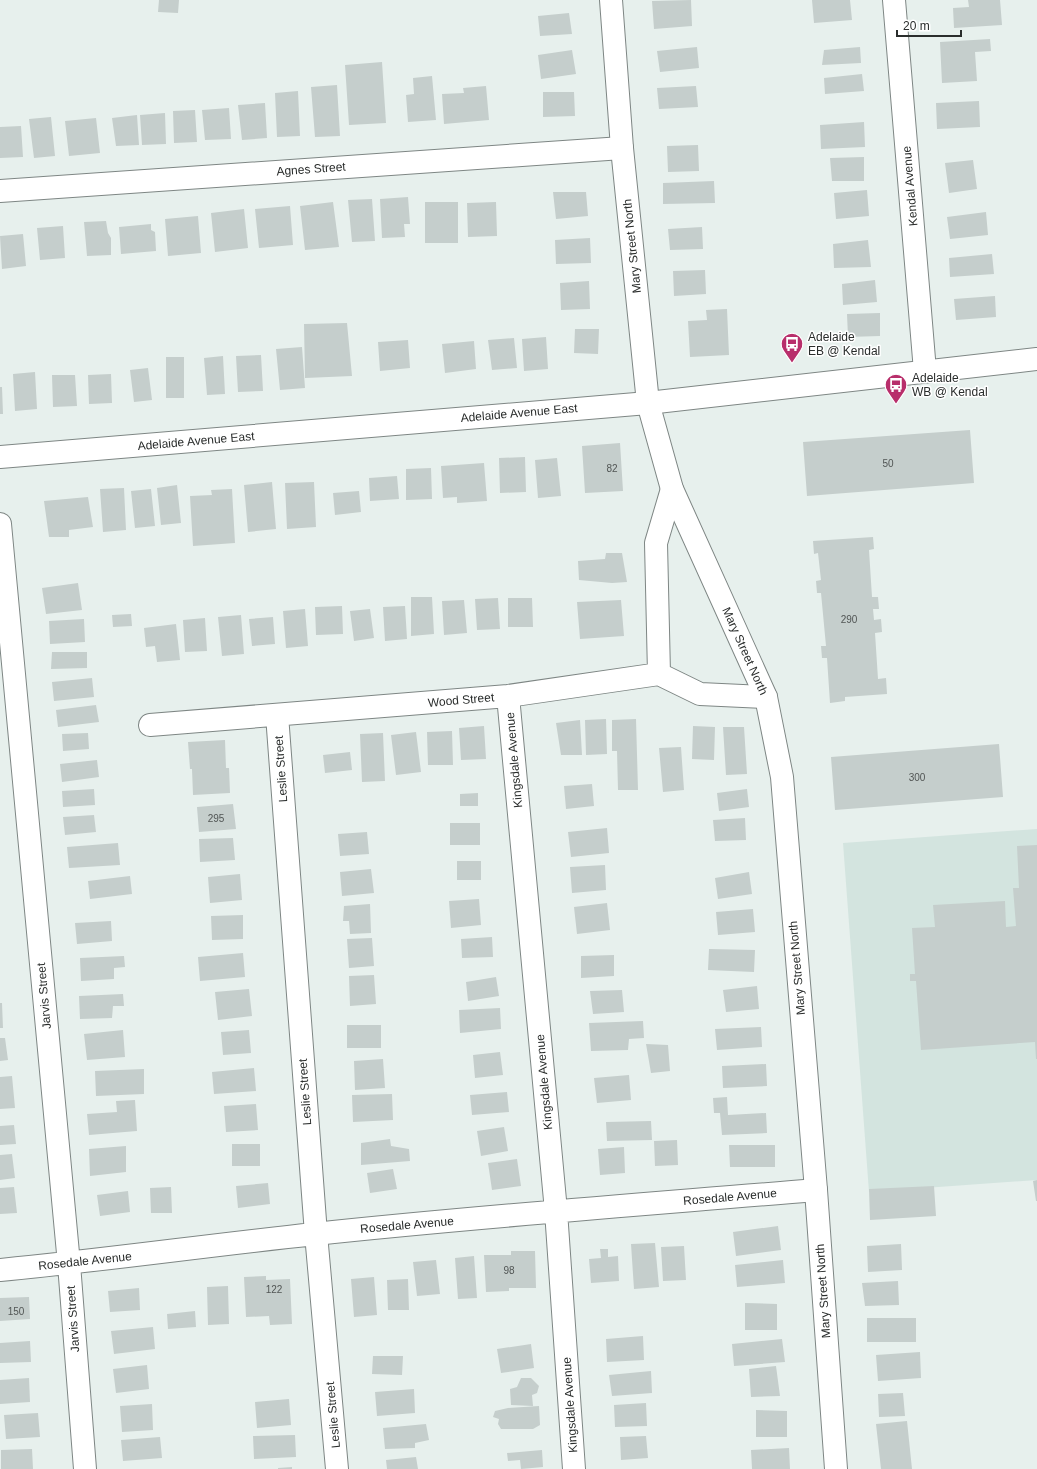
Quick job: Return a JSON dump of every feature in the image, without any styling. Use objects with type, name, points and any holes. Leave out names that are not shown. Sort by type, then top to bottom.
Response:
[{"type":"street","name":"Mary Street North","points":[[611,0],[622,148],[648,403],[672,489],[766,697],[782,777],[816,1190],[836,1469]]},
{"type":"street","name":"Kendal Avenue","points":[[894,0],[925,372]]},
{"type":"street","name":"Agnes Street","points":[[0,191],[622,148]]},
{"type":"street","name":"Adelaide Avenue East","points":[[0,457],[648,403],[1037,358]]},
{"type":"street","points":[[672,489],[656,543],[659,674],[700,694],[766,697]]},
{"type":"street","name":"Jarvis Street","points":[[0,524],[69,1264],[85,1469]]},
{"type":"street","name":"Wood Street","points":[[150,724],[508,696],[659,674]]},
{"type":"street","name":"Kingsdale Avenue","points":[[508,696],[556,1211],[574,1469]]},
{"type":"street","name":"Leslie Street","points":[[277,715],[316,1234],[338,1469]]},
{"type":"street","name":"Rosedale Avenue","points":[[0,1270],[69,1264],[316,1234],[556,1211],[816,1190]]},
{"type":"shaded area","points":[[1037,829],[1037,1180],[869,1192],[843,843]]},
{"type":"building","points":[[159,0],[179,0],[178,13],[158,12]]},
{"type":"building","points":[[691,0],[692,26],[654,29],[652,1]]},
{"type":"building","points":[[812,0],[850,0],[852,20],[814,23]]},
{"type":"building","points":[[968,0],[1000,0],[1002,25],[954,28],[953,8],[969,7]]},
{"type":"building","points":[[569,13],[572,34],[540,36],[538,16]]},
{"type":"building","points":[[990,39],[991,51],[975,52],[977,81],[942,83],[940,42]]},
{"type":"building","points":[[697,47],[699,68],[660,72],[657,51]]},
{"type":"building","points":[[860,47],[861,63],[822,65],[824,50]]},
{"type":"building","points":[[572,50],[576,74],[541,79],[538,55]]},
{"type":"building","points":[[382,62],[386,123],[349,125],[345,65]]},
{"type":"building","points":[[862,74],[864,91],[825,94],[824,78]]},
{"type":"building","points":[[432,76],[436,120],[408,122],[406,95],[414,94],[413,78]]},
{"type":"building","points":[[337,85],[340,136],[315,137],[311,87]]},
{"type":"building","points":[[486,86],[489,120],[444,124],[442,94],[464,93],[463,88]]},
{"type":"building","points":[[696,86],[698,107],[659,109],[657,88]]},
{"type":"building","points":[[298,91],[300,136],[277,137],[275,93]]},
{"type":"building","points":[[543,92],[574,92],[575,116],[543,117]]},
{"type":"building","points":[[979,101],[980,127],[937,129],[936,103]]},
{"type":"building","points":[[265,103],[267,138],[242,140],[238,105]]},
{"type":"building","points":[[229,108],[231,139],[205,140],[202,110]]},
{"type":"building","points":[[195,110],[197,142],[174,143],[173,111]]},
{"type":"building","points":[[165,113],[166,144],[142,145],[140,115]]},
{"type":"building","points":[[137,115],[139,145],[116,146],[112,118]]},
{"type":"building","points":[[51,117],[55,156],[34,158],[29,119]]},
{"type":"building","points":[[96,118],[100,153],[69,156],[65,121]]},
{"type":"building","points":[[864,122],[865,147],[821,149],[820,125]]},
{"type":"building","points":[[21,126],[23,157],[0,158],[0,127]]},
{"type":"building","points":[[698,145],[699,171],[668,172],[667,146]]},
{"type":"building","points":[[864,157],[864,181],[832,181],[830,158]]},
{"type":"building","points":[[973,160],[977,189],[949,193],[945,163]]},
{"type":"building","points":[[714,181],[715,203],[663,204],[663,183]]},
{"type":"building","points":[[867,190],[869,216],[836,219],[834,193]]},
{"type":"building","points":[[553,192],[586,192],[588,216],[556,219]]},
{"type":"building","points":[[408,197],[410,224],[404,224],[405,237],[382,238],[380,199]]},
{"type":"building","points":[[372,199],[375,241],[352,242],[348,200]]},
{"type":"building","points":[[333,202],[339,247],[305,250],[300,206]]},
{"type":"building","points":[[425,202],[458,202],[458,243],[425,243]]},
{"type":"building","points":[[496,202],[497,236],[468,237],[467,203]]},
{"type":"building","points":[[290,206],[293,245],[259,248],[255,209]]},
{"type":"building","points":[[244,209],[248,248],[215,252],[211,213]]},
{"type":"building","points":[[986,212],[988,235],[950,239],[947,217]]},
{"type":"building","points":[[198,216],[201,253],[168,256],[165,219]]},
{"type":"building","points":[[106,221],[108,233],[111,238],[111,255],[87,256],[84,222]]},
{"type":"building","points":[[151,224],[151,230],[155,232],[156,251],[121,254],[119,227]]},
{"type":"building","points":[[63,226],[65,258],[40,260],[37,228]]},
{"type":"building","points":[[702,227],[703,249],[670,250],[668,229]]},
{"type":"building","points":[[23,234],[26,266],[2,269],[0,236]]},
{"type":"building","points":[[590,238],[591,263],[556,264],[555,240]]},
{"type":"building","points":[[868,240],[871,267],[834,268],[833,244]]},
{"type":"building","points":[[992,254],[994,274],[950,277],[949,258]]},
{"type":"building","points":[[705,270],[706,294],[674,296],[673,271]]},
{"type":"building","points":[[875,280],[877,302],[843,305],[842,284]]},
{"type":"building","points":[[589,281],[590,309],[561,310],[560,283]]},
{"type":"building","points":[[995,296],[996,317],[956,320],[954,299]]},
{"type":"building","points":[[727,309],[729,355],[690,357],[688,321],[707,320],[706,310]]},
{"type":"building","points":[[880,313],[880,336],[848,337],[847,314]]},
{"type":"building","points":[[347,323],[352,376],[305,378],[304,324]]},
{"type":"building","points":[[575,329],[599,329],[598,354],[574,353]]},
{"type":"building","points":[[546,337],[548,369],[524,371],[522,339]]},
{"type":"building","points":[[514,338],[517,368],[492,370],[488,340]]},
{"type":"building","points":[[408,340],[410,368],[380,371],[378,342]]},
{"type":"building","points":[[474,341],[476,369],[445,373],[442,344]]},
{"type":"building","points":[[302,347],[305,388],[280,390],[276,349]]},
{"type":"building","points":[[261,355],[263,391],[238,392],[236,356]]},
{"type":"building","points":[[223,356],[225,394],[207,395],[204,358]]},
{"type":"building","points":[[166,357],[184,357],[184,398],[166,398]]},
{"type":"building","points":[[148,368],[152,400],[134,402],[130,370]]},
{"type":"building","points":[[35,372],[37,409],[15,411],[13,374]]},
{"type":"building","points":[[111,374],[112,403],[89,404],[88,375]]},
{"type":"building","points":[[52,375],[75,375],[77,406],[53,407]]},
{"type":"building","points":[[0,387],[2,387],[3,414],[0,414]]},
{"type":"building","points":[[970,430],[974,483],[807,496],[803,442]]},
{"type":"building","points":[[620,443],[623,491],[585,493],[582,446]]},
{"type":"building","points":[[525,457],[526,492],[500,493],[499,458]]},
{"type":"building","points":[[557,458],[561,496],[538,498],[535,460]]},
{"type":"building","points":[[484,463],[487,501],[457,503],[457,497],[443,498],[441,466]]},
{"type":"building","points":[[431,468],[432,499],[406,500],[406,469]]},
{"type":"building","points":[[397,476],[399,499],[370,501],[369,478]]},
{"type":"building","points":[[272,482],[276,529],[248,532],[244,485]]},
{"type":"building","points":[[314,482],[316,527],[287,529],[285,483]]},
{"type":"building","points":[[177,485],[181,523],[161,525],[157,488]]},
{"type":"building","points":[[124,488],[126,530],[103,532],[100,489]]},
{"type":"building","points":[[151,489],[155,526],[135,528],[131,491]]},
{"type":"building","points":[[232,489],[235,543],[193,546],[190,496],[212,495],[211,490]]},
{"type":"building","points":[[359,491],[361,512],[335,515],[333,493]]},
{"type":"building","points":[[88,497],[93,527],[69,530],[69,537],[49,537],[44,501]]},
{"type":"building","points":[[873,537],[874,549],[869,550],[872,597],[878,597],[879,609],[873,609],[874,620],[881,619],[882,632],[875,633],[878,679],[886,678],[887,694],[845,697],[845,701],[830,703],[827,658],[822,658],[821,646],[826,646],[821,593],[817,593],[816,581],[821,580],[818,553],[814,554],[813,541]]},
{"type":"building","points":[[606,553],[622,553],[627,582],[612,583],[579,580],[578,561],[605,559]]},
{"type":"building","points":[[78,583],[82,610],[46,614],[42,588]]},
{"type":"building","points":[[411,597],[432,597],[434,634],[411,636]]},
{"type":"building","points":[[498,598],[500,629],[477,630],[475,599]]},
{"type":"building","points":[[508,598],[532,598],[533,627],[508,627]]},
{"type":"building","points":[[464,600],[467,633],[444,635],[442,601]]},
{"type":"building","points":[[621,600],[624,636],[580,639],[577,602]]},
{"type":"building","points":[[342,606],[343,634],[316,635],[315,607]]},
{"type":"building","points":[[405,606],[407,639],[385,641],[383,607]]},
{"type":"building","points":[[305,609],[308,646],[286,648],[283,611]]},
{"type":"building","points":[[370,609],[374,638],[354,641],[350,611]]},
{"type":"building","points":[[131,614],[132,626],[113,627],[112,615]]},
{"type":"building","points":[[241,615],[244,654],[222,656],[218,617]]},
{"type":"building","points":[[273,617],[275,644],[252,646],[249,619]]},
{"type":"building","points":[[205,618],[207,651],[185,652],[183,620]]},
{"type":"building","points":[[84,619],[85,642],[50,644],[49,621]]},
{"type":"building","points":[[176,624],[180,660],[157,662],[155,646],[146,647],[144,628]]},
{"type":"building","points":[[52,652],[87,652],[87,668],[51,669]]},
{"type":"building","points":[[92,678],[94,697],[54,701],[52,682]]},
{"type":"building","points":[[96,705],[99,722],[58,727],[56,710]]},
{"type":"building","points":[[606,719],[607,754],[586,755],[585,720]]},
{"type":"building","points":[[636,719],[638,790],[618,790],[617,751],[612,751],[612,720]]},
{"type":"building","points":[[580,720],[582,755],[561,755],[556,723]]},
{"type":"building","points":[[484,726],[486,759],[461,760],[459,728]]},
{"type":"building","points":[[693,726],[715,727],[714,760],[692,759]]},
{"type":"building","points":[[723,727],[744,727],[747,774],[726,775]]},
{"type":"building","points":[[452,731],[453,765],[428,765],[427,732]]},
{"type":"building","points":[[416,732],[421,772],[396,775],[391,735]]},
{"type":"building","points":[[88,733],[89,749],[63,751],[62,734]]},
{"type":"building","points":[[383,733],[385,781],[362,782],[360,734]]},
{"type":"building","points":[[225,740],[226,768],[229,768],[230,793],[193,795],[192,769],[190,769],[188,742]]},
{"type":"building","points":[[999,744],[1003,797],[835,810],[831,757]]},
{"type":"building","points":[[681,747],[684,790],[663,792],[659,748]]},
{"type":"building","points":[[350,752],[352,770],[325,773],[323,755]]},
{"type":"building","points":[[97,760],[99,777],[62,782],[60,764]]},
{"type":"building","points":[[592,784],[594,806],[566,809],[564,786]]},
{"type":"building","points":[[94,789],[95,805],[63,807],[62,791]]},
{"type":"building","points":[[747,789],[749,807],[719,811],[717,793]]},
{"type":"building","points":[[478,793],[478,806],[460,806],[460,794]]},
{"type":"building","points":[[233,804],[236,829],[199,832],[197,807]]},
{"type":"building","points":[[94,815],[96,832],[65,835],[63,817]]},
{"type":"building","points":[[745,818],[746,840],[715,841],[713,820]]},
{"type":"building","points":[[450,823],[480,823],[480,845],[450,845]]},
{"type":"building","points":[[607,828],[609,853],[571,857],[568,832]]},
{"type":"building","points":[[367,832],[369,854],[340,856],[338,834]]},
{"type":"building","points":[[233,838],[235,860],[200,862],[199,839]]},
{"type":"building","points":[[118,843],[120,865],[69,868],[67,847]]},
{"type":"building","points":[[1037,845],[1037,1059],[1035,1042],[921,1050],[916,981],[910,981],[910,974],[915,974],[912,928],[935,927],[933,905],[1005,901],[1006,927],[1016,926],[1013,888],[1019,888],[1017,846]]},
{"type":"building","points":[[457,861],[481,861],[481,880],[457,880]]},
{"type":"building","points":[[605,865],[606,890],[572,893],[570,867]]},
{"type":"building","points":[[371,869],[374,893],[342,896],[340,872]]},
{"type":"building","points":[[749,872],[752,894],[718,899],[715,878]]},
{"type":"building","points":[[240,874],[242,900],[210,903],[208,877]]},
{"type":"building","points":[[130,876],[132,894],[90,899],[88,881]]},
{"type":"building","points":[[479,899],[481,925],[451,928],[449,901]]},
{"type":"building","points":[[607,903],[610,930],[577,934],[574,907]]},
{"type":"building","points":[[370,904],[371,933],[350,934],[349,921],[343,921],[344,906]]},
{"type":"building","points":[[753,909],[755,932],[718,935],[716,912]]},
{"type":"building","points":[[243,915],[243,939],[212,940],[211,916]]},
{"type":"building","points":[[111,921],[112,941],[77,944],[75,923]]},
{"type":"building","points":[[492,937],[493,957],[462,958],[461,939]]},
{"type":"building","points":[[372,938],[374,966],[349,968],[347,939]]},
{"type":"building","points":[[709,949],[755,950],[754,972],[708,970]]},
{"type":"building","points":[[243,953],[245,977],[200,981],[198,957]]},
{"type":"building","points":[[614,955],[614,976],[581,978],[581,956]]},
{"type":"building","points":[[124,956],[125,967],[114,968],[114,979],[81,981],[80,958]]},
{"type":"building","points":[[374,975],[376,1004],[350,1006],[349,976]]},
{"type":"building","points":[[496,977],[499,996],[468,1001],[466,982]]},
{"type":"building","points":[[757,986],[759,1009],[726,1012],[723,990]]},
{"type":"building","points":[[249,989],[252,1016],[218,1020],[215,992]]},
{"type":"building","points":[[622,990],[624,1012],[593,1014],[590,991]]},
{"type":"building","points":[[123,994],[124,1006],[113,1006],[112,1018],[80,1019],[79,996]]},
{"type":"building","points":[[0,1003],[2,1003],[3,1028],[0,1028]]},
{"type":"building","points":[[500,1008],[501,1029],[460,1033],[459,1010]]},
{"type":"building","points":[[643,1021],[644,1038],[629,1039],[628,1050],[591,1051],[589,1023]]},
{"type":"building","points":[[347,1025],[381,1025],[381,1048],[347,1048]]},
{"type":"building","points":[[761,1027],[762,1047],[717,1050],[715,1029]]},
{"type":"building","points":[[123,1030],[125,1057],[87,1060],[84,1034]]},
{"type":"building","points":[[249,1030],[251,1053],[223,1055],[221,1032]]},
{"type":"building","points":[[0,1038],[5,1038],[8,1060],[0,1061]]},
{"type":"building","points":[[646,1044],[668,1045],[670,1071],[651,1073]]},
{"type":"building","points":[[500,1052],[503,1075],[475,1078],[473,1055]]},
{"type":"building","points":[[383,1059],[385,1088],[355,1090],[354,1061]]},
{"type":"building","points":[[766,1064],[767,1086],[723,1088],[722,1066]]},
{"type":"building","points":[[254,1068],[256,1091],[214,1094],[212,1072]]},
{"type":"building","points":[[144,1069],[144,1094],[96,1096],[95,1071]]},
{"type":"building","points":[[629,1075],[631,1100],[597,1103],[594,1078]]},
{"type":"building","points":[[12,1076],[15,1108],[0,1109],[0,1077]]},
{"type":"building","points":[[507,1092],[509,1112],[472,1115],[470,1095]]},
{"type":"building","points":[[392,1094],[393,1120],[353,1122],[352,1095]]},
{"type":"building","points":[[727,1097],[728,1115],[766,1113],[767,1133],[722,1135],[720,1113],[714,1113],[713,1098]]},
{"type":"building","points":[[135,1100],[137,1131],[89,1135],[87,1114],[117,1112],[116,1101]]},
{"type":"building","points":[[256,1104],[258,1130],[226,1132],[224,1106]]},
{"type":"building","points":[[651,1121],[652,1140],[607,1141],[606,1122]]},
{"type":"building","points":[[14,1125],[16,1144],[0,1145],[0,1126]]},
{"type":"building","points":[[504,1127],[508,1151],[481,1156],[477,1131]]},
{"type":"building","points":[[390,1139],[391,1146],[409,1149],[410,1161],[361,1165],[361,1143]]},
{"type":"building","points":[[677,1140],[678,1165],[655,1166],[654,1141]]},
{"type":"building","points":[[232,1144],[260,1144],[260,1166],[232,1166]]},
{"type":"building","points":[[729,1145],[775,1145],[775,1167],[730,1167]]},
{"type":"building","points":[[126,1146],[126,1172],[90,1176],[89,1149]]},
{"type":"building","points":[[624,1147],[625,1173],[600,1175],[598,1149]]},
{"type":"building","points":[[12,1154],[15,1178],[0,1180],[0,1155]]},
{"type":"building","points":[[517,1159],[521,1186],[492,1190],[488,1163]]},
{"type":"building","points":[[393,1169],[397,1189],[370,1193],[367,1173]]},
{"type":"building","points":[[1037,1180],[1037,1201],[1036,1201],[1033,1181]]},
{"type":"building","points":[[268,1183],[270,1204],[238,1208],[236,1186]]},
{"type":"building","points":[[934,1186],[936,1216],[870,1220],[869,1189]]},
{"type":"building","points":[[14,1187],[17,1213],[0,1214],[0,1188]]},
{"type":"building","points":[[171,1187],[172,1213],[151,1213],[150,1188]]},
{"type":"building","points":[[128,1191],[130,1212],[100,1216],[97,1195]]},
{"type":"building","points":[[778,1226],[781,1250],[736,1256],[733,1232]]},
{"type":"building","points":[[655,1243],[659,1287],[634,1289],[631,1244]]},
{"type":"building","points":[[901,1244],[902,1270],[868,1272],[867,1246]]},
{"type":"building","points":[[684,1246],[686,1280],[663,1281],[661,1247]]},
{"type":"building","points":[[600,1249],[608,1249],[608,1257],[618,1256],[619,1281],[591,1283],[589,1259],[601,1258]]},
{"type":"building","points":[[511,1251],[535,1251],[536,1288],[509,1288],[509,1291],[486,1292],[484,1255],[511,1255]]},
{"type":"building","points":[[474,1256],[477,1298],[458,1299],[455,1258]]},
{"type":"building","points":[[436,1260],[440,1294],[417,1296],[413,1262]]},
{"type":"building","points":[[783,1260],[785,1283],[737,1287],[735,1265]]},
{"type":"building","points":[[266,1276],[266,1280],[290,1279],[292,1324],[270,1325],[269,1316],[246,1317],[244,1277]]},
{"type":"building","points":[[374,1277],[377,1315],[354,1317],[351,1279]]},
{"type":"building","points":[[408,1279],[409,1310],[388,1310],[387,1280]]},
{"type":"building","points":[[898,1281],[899,1305],[865,1306],[862,1283]]},
{"type":"building","points":[[228,1286],[229,1324],[208,1325],[207,1287]]},
{"type":"building","points":[[139,1288],[140,1310],[110,1312],[108,1291]]},
{"type":"building","points":[[29,1297],[30,1319],[0,1321],[0,1298]]},
{"type":"building","points":[[745,1303],[777,1304],[777,1330],[745,1330]]},
{"type":"building","points":[[195,1311],[196,1327],[168,1329],[167,1314]]},
{"type":"building","points":[[867,1318],[916,1318],[916,1342],[867,1342]]},
{"type":"building","points":[[153,1327],[155,1349],[114,1354],[111,1331]]},
{"type":"building","points":[[643,1336],[644,1360],[607,1362],[606,1339]]},
{"type":"building","points":[[782,1339],[785,1362],[734,1366],[732,1344]]},
{"type":"building","points":[[30,1341],[31,1362],[0,1363],[0,1343]]},
{"type":"building","points":[[531,1344],[534,1368],[501,1373],[497,1349]]},
{"type":"building","points":[[920,1352],[921,1378],[878,1381],[876,1355]]},
{"type":"building","points":[[373,1356],[403,1356],[402,1375],[372,1374]]},
{"type":"building","points":[[147,1365],[149,1389],[116,1393],[113,1369]]},
{"type":"building","points":[[776,1366],[780,1396],[751,1397],[749,1369]]},
{"type":"building","points":[[651,1371],[652,1393],[612,1396],[609,1375]]},
{"type":"building","points":[[29,1378],[30,1402],[0,1404],[0,1380]]},
{"type":"building","points":[[521,1378],[531,1378],[539,1386],[537,1393],[532,1395],[533,1406],[511,1405],[510,1389],[517,1387]]},
{"type":"building","points":[[414,1389],[415,1413],[377,1416],[375,1392]]},
{"type":"building","points":[[903,1393],[905,1416],[879,1417],[878,1394]]},
{"type":"building","points":[[289,1399],[291,1425],[257,1428],[255,1402]]},
{"type":"building","points":[[646,1403],[647,1426],[615,1427],[614,1405]]},
{"type":"building","points":[[152,1404],[153,1430],[122,1432],[120,1406]]},
{"type":"building","points":[[539,1406],[540,1425],[533,1429],[501,1429],[498,1424],[499,1419],[493,1417],[495,1411],[508,1408]]},
{"type":"building","points":[[756,1410],[787,1411],[787,1437],[756,1437]]},
{"type":"building","points":[[38,1413],[40,1437],[6,1439],[4,1415]]},
{"type":"building","points":[[907,1421],[912,1469],[881,1469],[876,1424]]},
{"type":"building","points":[[426,1424],[429,1440],[415,1443],[415,1448],[385,1449],[383,1428]]},
{"type":"building","points":[[295,1435],[296,1457],[254,1459],[253,1436]]},
{"type":"building","points":[[646,1436],[648,1458],[621,1460],[620,1437]]},
{"type":"building","points":[[160,1437],[162,1458],[123,1461],[121,1440]]},
{"type":"building","points":[[789,1448],[790,1469],[752,1469],[751,1450]]},
{"type":"building","points":[[32,1449],[33,1469],[1,1469],[1,1450]]},
{"type":"building","points":[[542,1450],[543,1467],[521,1469],[520,1460],[508,1461],[507,1453]]},
{"type":"building","points":[[416,1457],[418,1469],[387,1469],[386,1460]]},
{"type":"building","points":[[292,1467],[292,1469],[278,1469],[278,1468]]},
{"type":"place","name":"Adelaide EB @ Kendal","points":[[792,364]]},
{"type":"place","name":"Adelaide WB @ Kendal","points":[[896,404]]}]
